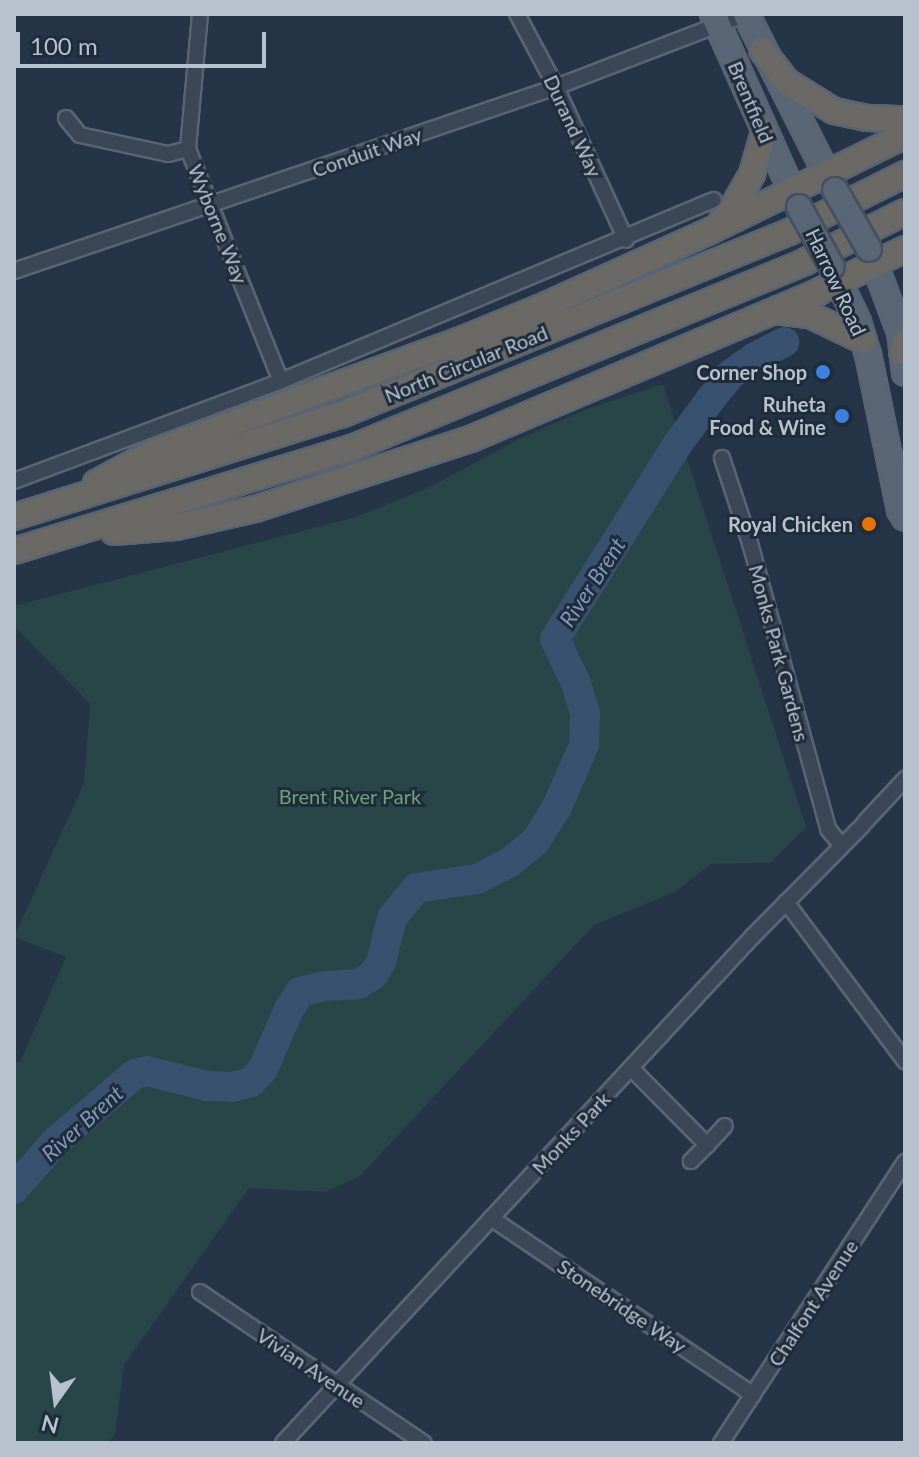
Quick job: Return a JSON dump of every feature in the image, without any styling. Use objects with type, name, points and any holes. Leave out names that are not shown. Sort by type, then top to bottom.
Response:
[{"type":"highway","points":[[762,50],[787,82],[834,111],[867,118],[905,119]]},
{"type":"highway","points":[[710,231],[740,197],[752,174],[764,132]]},
{"type":"highway","points":[[61,503],[153,452],[458,341],[710,231],[795,198],[831,181],[905,135]]},
{"type":"highway","name":"North Circular Road","points":[[14,517],[343,414],[789,232],[905,174]]},
{"type":"highway","name":"North Circular Road","points":[[14,551],[354,447],[804,262],[905,212]]},
{"type":"highway","points":[[72,534],[198,524],[333,486],[486,433],[773,311],[872,256],[905,249]]},
{"type":"highway","points":[[773,311],[810,315],[864,341]]},
{"type":"main road","name":"Brentfield","points":[[746,14],[831,181]]},
{"type":"main road","name":"Brentfield","points":[[715,20],[795,198]]},
{"type":"main road","name":"Harrow Road","points":[[831,181],[872,256],[900,332],[904,356]]},
{"type":"main road","name":"Harrow Road","points":[[795,198],[836,274],[864,341],[900,473],[900,510],[905,518]]},
{"type":"street","name":"Wyborne Way","points":[[200,14],[188,149],[281,381]]},
{"type":"street","name":"Durand Way","points":[[517,14],[556,87],[626,240]]},
{"type":"street","name":"Conduit Way","points":[[14,271],[556,87],[715,20],[746,14]]},
{"type":"street","points":[[66,118],[80,135],[168,154],[188,149]]},
{"type":"street","points":[[14,481],[281,381],[626,240],[714,200]]},
{"type":"street","name":"Monks Park Gardens","points":[[722,458],[750,543],[828,829],[841,845]]},
{"type":"street","name":"Monks Park","points":[[283,1443],[786,902],[905,779]]},
{"type":"street","points":[[786,902],[905,1061]]},
{"type":"street","points":[[632,1069],[707,1145]]},
{"type":"street","points":[[691,1161],[725,1126]]},
{"type":"street","name":"Chalfont Avenue","points":[[721,1443],[905,1162]]},
{"type":"street","name":"Stonebridge Way","points":[[491,1218],[753,1395]]},
{"type":"street","name":"Vivian Avenue","points":[[200,1292],[424,1443]]},
{"type":"green space","name":"Brent River Park","points":[[663,384],[806,827],[770,863],[711,864],[675,892],[594,925],[359,1177],[324,1192],[249,1188],[124,1365],[115,1435],[107,1443],[14,1443],[14,1061],[20,1062],[66,957],[14,937],[84,783],[90,704],[14,626],[14,606],[356,517],[430,487],[519,439],[584,410]]},
{"type":"waterway","name":"River Brent","points":[[14,1189],[55,1142],[135,1074],[147,1071],[207,1086],[232,1087],[251,1082],[263,1069],[289,1009],[300,992],[324,986],[358,984],[373,975],[381,962],[392,918],[416,888],[477,879],[510,862],[535,842],[557,807],[584,745],[585,713],[576,683],[555,639],[677,445],[710,400],[730,375],[784,342]]},
{"type":"place","name":"Corner Shop","points":[[823,372]]},
{"type":"place","name":"Ruheta Food & Wine","points":[[842,416]]},
{"type":"place","name":"Royal Chicken","points":[[869,524]]}]
